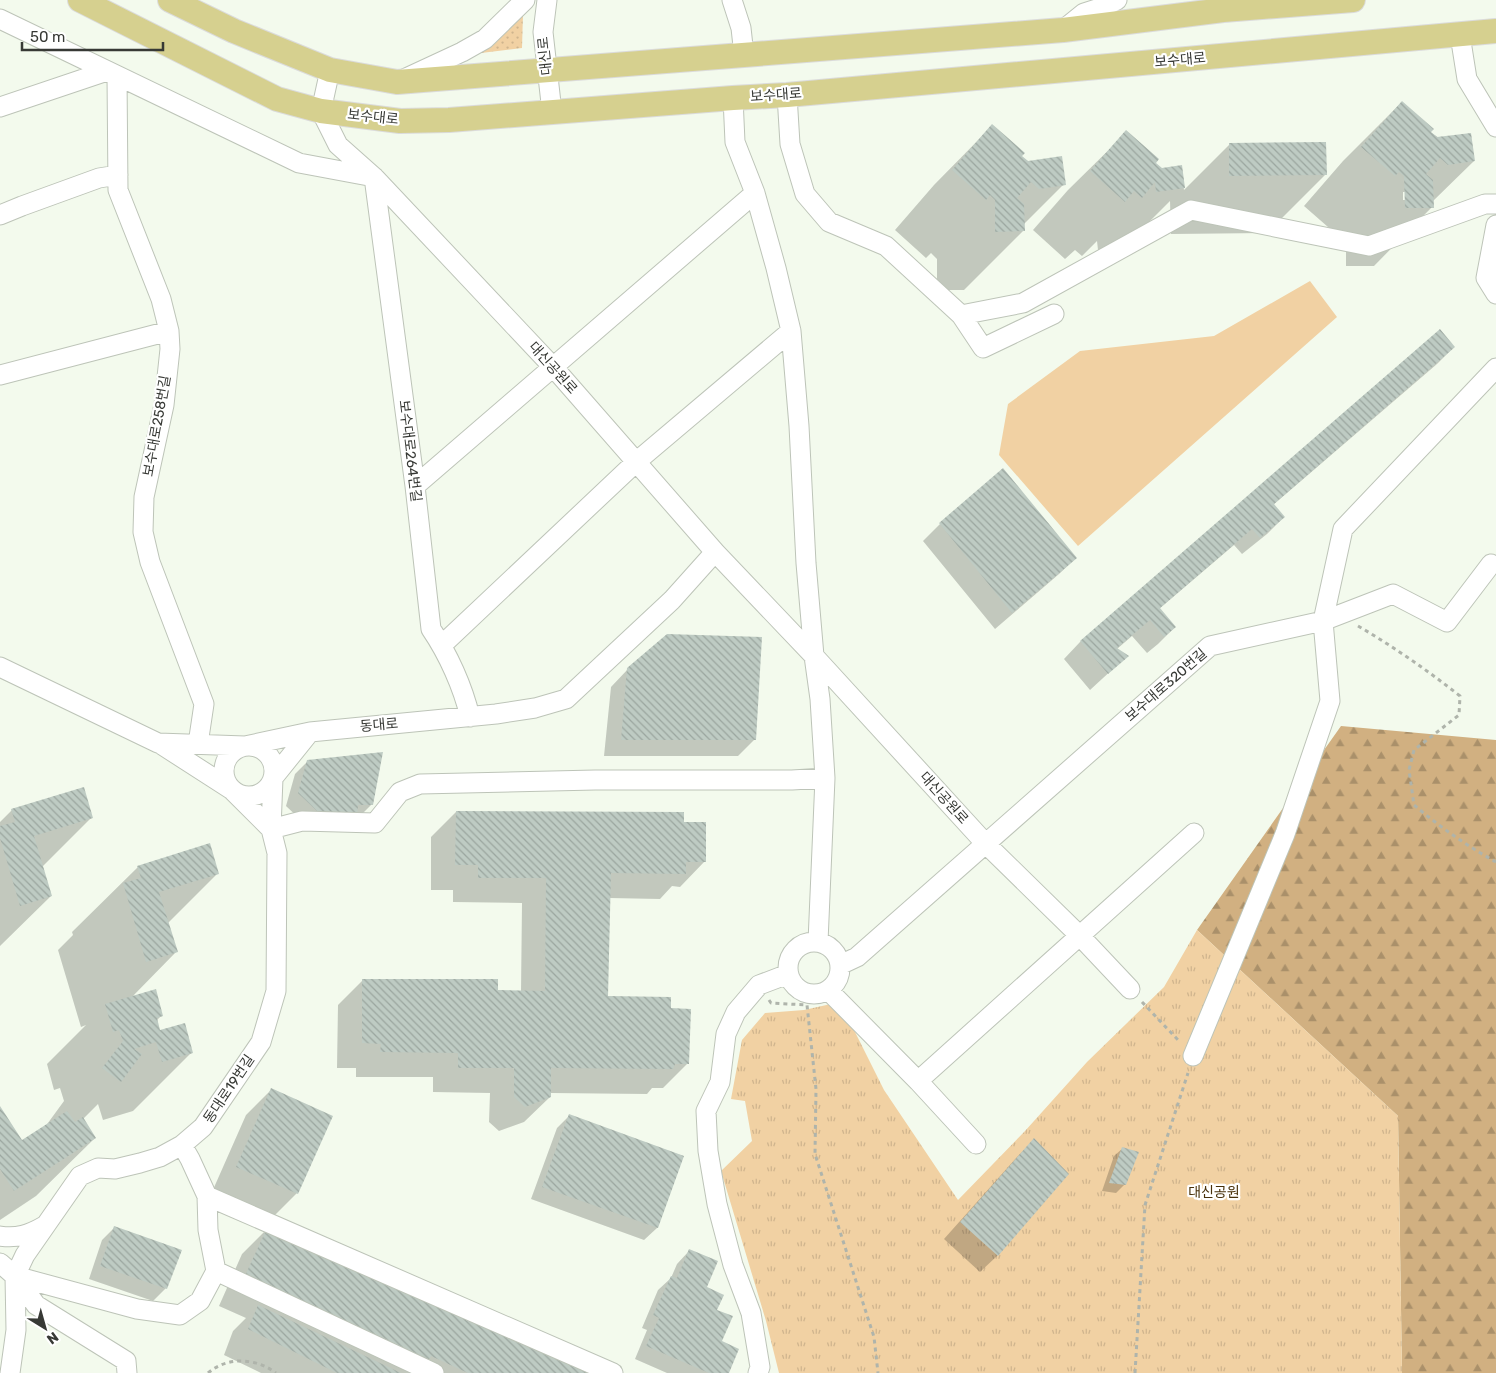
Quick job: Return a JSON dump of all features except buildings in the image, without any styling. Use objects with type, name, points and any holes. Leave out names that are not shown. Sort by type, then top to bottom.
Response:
[{"type":"main road","name":"보수대로","points":[[80,0],[277,99],[321,111],[400,121],[449,120],[788,95],[1496,31]]},
{"type":"main road","points":[[170,0],[234,31],[330,70],[397,82],[1063,30],[1217,5],[1353,0]]},
{"type":"street","points":[[397,82],[462,52],[485,39],[525,0]]},
{"type":"street","name":"대신로","points":[[547,0],[543,32],[552,112]]},
{"type":"street","points":[[732,0],[740,28],[744,55]]},
{"type":"street","points":[[1063,30],[1084,13],[1117,0]]},
{"type":"street","points":[[0,19],[300,163],[374,177]]},
{"type":"street","points":[[1460,35],[1466,79],[1496,127]]},
{"type":"street","points":[[321,111],[330,70]]},
{"type":"street","points":[[0,107],[112,73]]},
{"type":"street","name":"보수대로258번길","points":[[112,73],[118,190],[161,299],[169,331],[170,349],[164,405],[144,497],[143,532],[150,562],[204,704],[198,744]]},
{"type":"street","points":[[788,95],[790,144],[805,194],[830,222],[886,246],[961,315],[984,348],[1054,314]]},
{"type":"street","points":[[733,98],[735,142],[756,193],[791,331],[799,426],[806,563],[814,656],[820,699],[825,778],[818,942]]},
{"type":"street","name":"대신공원로","points":[[321,111],[338,145],[374,177],[554,368],[715,552],[814,656],[986,844],[1080,936],[1130,989]]},
{"type":"street","points":[[0,215],[99,178],[118,175]]},
{"type":"street","name":"보수대로264번길","points":[[374,177],[415,486],[431,629],[442,646],[467,702],[470,717]]},
{"type":"street","points":[[415,486],[756,193]]},
{"type":"street","points":[[961,315],[1023,303],[1191,210],[1370,246],[1485,204],[1496,204]]},
{"type":"street","points":[[1496,225],[1486,278],[1496,294]]},
{"type":"street","points":[[0,375],[169,331]]},
{"type":"street","points":[[442,646],[636,462],[791,331]]},
{"type":"street","points":[[1193,1056],[1285,834],[1330,701],[1330,618],[1343,529],[1496,368]]},
{"type":"street","name":"동대로","points":[[0,667],[158,743],[244,746],[310,732],[470,717],[535,708],[566,699],[672,600],[715,552]]},
{"type":"street","name":"보수대로320번길","points":[[840,965],[857,957],[1210,646],[1330,618],[1393,594],[1448,622],[1491,564]]},
{"type":"street","points":[[158,743],[243,796],[256,795],[267,789],[273,778],[310,732]]},
{"type":"street","points":[[273,778],[274,765],[268,754],[257,747],[244,746],[234,750],[226,758],[223,770],[225,781],[271,829],[302,821],[375,823],[400,792],[420,784],[595,780],[792,780],[825,778]]},
{"type":"street","name":"동대로19번길","points":[[15,1276],[25,1255],[80,1176],[98,1168],[115,1169],[140,1163],[160,1156],[182,1144],[204,1127],[261,1042],[276,992],[277,854],[271,829],[273,778]]},
{"type":"street","points":[[918,1081],[1194,833]]},
{"type":"street","points":[[818,942],[829,946],[836,954],[840,965],[838,980],[828,990],[812,994],[797,988],[788,974],[788,961],[794,950],[806,943],[818,942]]},
{"type":"street","points":[[758,1373],[760,1367],[751,1313],[733,1265],[716,1204],[708,1151],[706,1111],[720,1082],[726,1034],[736,1012],[759,985],[788,974]]},
{"type":"street","points":[[828,990],[918,1081],[976,1144]]},
{"type":"street","points":[[15,1276],[137,1308],[180,1315],[200,1301],[216,1271],[208,1230],[207,1196],[182,1144]]},
{"type":"street","points":[[207,1196],[613,1373]]},
{"type":"street","points":[[0,1236],[27,1236],[46,1226]]},
{"type":"street","points":[[0,1263],[15,1276],[36,1306],[126,1361],[127,1373]]},
{"type":"street","points":[[216,1271],[434,1373]]},
{"type":"street","points":[[10,1373],[16,1330],[15,1276]]},
{"type":"path","points":[[1330,618],[1390,645],[1422,666],[1460,696],[1459,715],[1414,750],[1409,770],[1414,805],[1438,825],[1471,848],[1496,862]]},
{"type":"path","points":[[759,985],[770,1003],[807,1005],[816,1089],[815,1154],[874,1338],[878,1373]]},
{"type":"path","points":[[1130,989],[1193,1056],[1145,1205],[1135,1373]]},
{"type":"path","points":[[208,1373],[226,1363],[240,1360],[255,1362],[268,1367],[276,1373]]},
{"type":"green space","points":[[523,14],[522,48],[481,53]]},
{"type":"green space","points":[[1310,281],[1337,317],[1078,546],[999,455],[1008,404],[1080,351],[1214,336]]},
{"type":"green space","points":[[1341,726],[1496,740],[1496,1373],[1402,1373],[1398,1116],[1197,930]]},
{"type":"green space","name":"대신공원","points":[[1197,930],[1398,1116],[1402,1373],[779,1373],[766,1321],[721,1171],[752,1141],[745,1101],[731,1099],[742,1040],[765,1013],[804,1010],[840,1002],[884,1090],[958,1200],[1025,1131],[1087,1062],[1164,987]]}]
